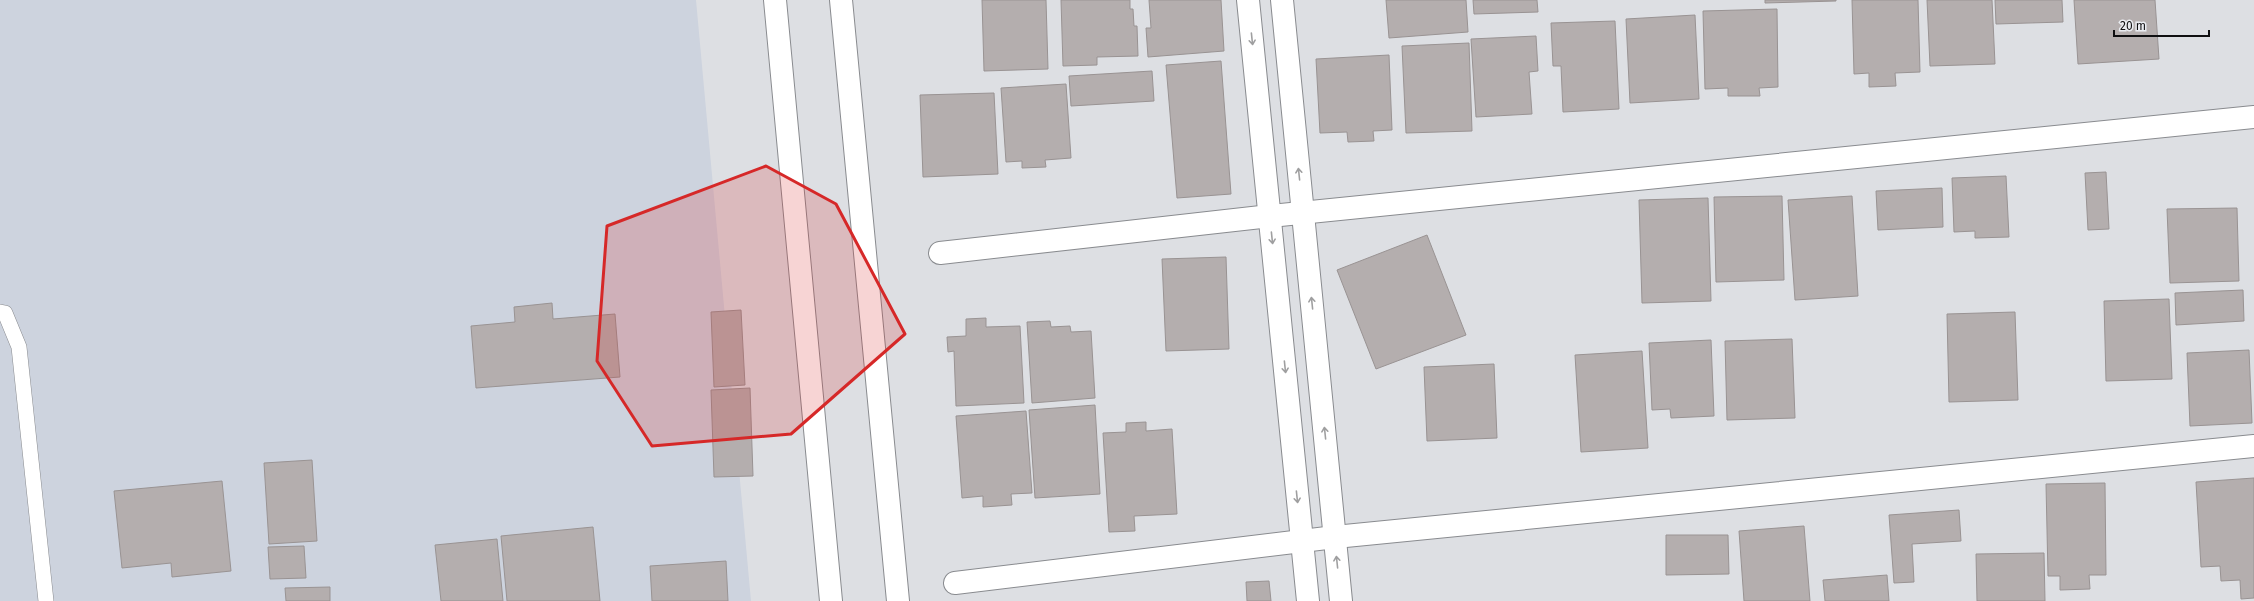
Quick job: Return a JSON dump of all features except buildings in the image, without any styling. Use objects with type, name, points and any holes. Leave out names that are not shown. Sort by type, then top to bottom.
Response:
[{"type":"street","points":[[775,0],[832,601]]},
{"type":"street","points":[[841,0],[898,601]]},
{"type":"street","points":[[1248,0],[1308,601]]},
{"type":"street","points":[[1282,0],[1341,601]]},
{"type":"street","points":[[940,253],[1303,212],[2254,117]]},
{"type":"street","points":[[955,583],[1335,537],[2254,446]]},
{"type":"lane","points":[[0,312],[5,313],[19,347],[46,601]]},
{"type":"highlighted area","points":[[766,166],[836,204],[905,334],[791,434],[652,446],[597,361],[607,226]]},
{"type":"shaded area","points":[[0,0],[696,0],[751,601],[0,601]]}]
